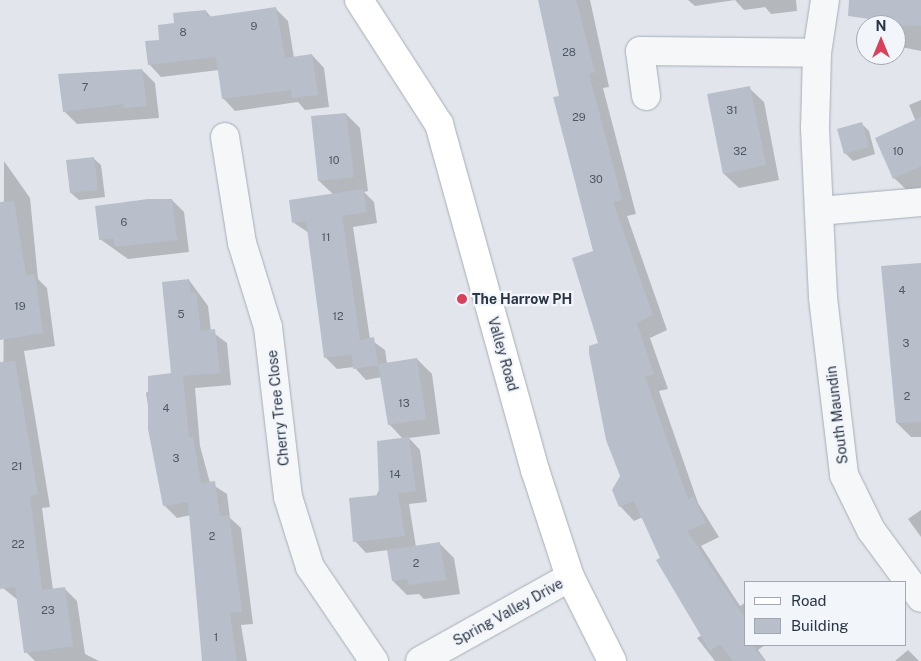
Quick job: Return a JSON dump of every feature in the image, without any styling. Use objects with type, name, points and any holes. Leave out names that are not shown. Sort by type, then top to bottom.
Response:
[{"type":"street","name":"Valley Road","points":[[359,0],[439,124],[535,470],[570,577],[612,661]]},
{"type":"street","name":"South Maundin","points":[[825,0],[817,53],[819,211],[823,298],[844,475],[871,530],[921,598]]},
{"type":"street","points":[[646,96],[640,51],[817,53]]},
{"type":"street","name":"Cherry Tree Close","points":[[225,137],[242,243],[268,327],[288,497],[310,567],[374,661]]},
{"type":"street","points":[[819,211],[921,202]]},
{"type":"street","name":"Spring Valley Drive","points":[[420,661],[570,577]]},
{"type":"building","points":[[538,0],[576,0],[595,72],[589,74],[622,200],[613,202],[653,315],[637,323],[654,374],[645,377],[688,499],[693,496],[706,523],[687,531],[744,616],[744,646],[753,646],[765,661],[733,661],[720,644],[710,651],[656,560],[660,558],[634,501],[619,507],[612,490],[620,476],[606,440],[589,353],[589,346],[598,343],[572,258],[593,251],[553,97],[559,96]]},
{"type":"building","points":[[849,0],[921,0],[921,26],[906,26],[906,15],[848,16]]},
{"type":"building","points":[[276,7],[285,58],[312,54],[318,95],[292,98],[291,90],[222,99],[216,57],[148,65],[145,41],[159,40],[158,25],[174,23],[173,13],[206,10],[207,17]]},
{"type":"building","points":[[142,69],[147,106],[124,108],[123,104],[63,112],[58,74]]},
{"type":"building","points":[[750,86],[766,165],[723,174],[707,94]]},
{"type":"building","points":[[346,113],[354,177],[318,181],[311,116]]},
{"type":"building","points":[[921,117],[921,166],[893,179],[875,138]]},
{"type":"building","points":[[862,122],[869,147],[844,154],[837,129]]},
{"type":"building","points":[[94,157],[98,190],[70,193],[66,160]]},
{"type":"building","points":[[363,189],[367,212],[342,216],[360,340],[374,337],[378,365],[353,369],[352,354],[324,358],[306,221],[292,223],[289,200]]},
{"type":"building","points":[[148,199],[172,199],[177,240],[115,247],[113,238],[99,240],[95,206]]},
{"type":"building","points":[[14,201],[26,275],[35,274],[43,333],[0,340],[0,202]]},
{"type":"building","points":[[921,263],[921,422],[896,423],[881,266]]},
{"type":"building","points":[[189,279],[191,293],[196,292],[201,331],[215,329],[220,373],[183,376],[189,437],[193,437],[201,483],[215,481],[220,516],[229,515],[242,612],[230,613],[237,661],[202,661],[188,502],[163,506],[148,429],[148,376],[171,373],[162,282]]},
{"type":"building","points":[[417,358],[426,419],[388,425],[378,364]]},
{"type":"building","points":[[15,361],[38,494],[30,496],[42,590],[65,587],[73,646],[24,653],[15,587],[0,589],[0,362]]},
{"type":"building","points":[[409,437],[416,491],[398,493],[405,536],[353,542],[349,498],[379,495],[377,441]]},
{"type":"building","points":[[440,542],[446,580],[408,585],[407,579],[392,581],[387,550]]},
{"type":"place","name":"The Harrow PH","points":[[462,299]]}]
